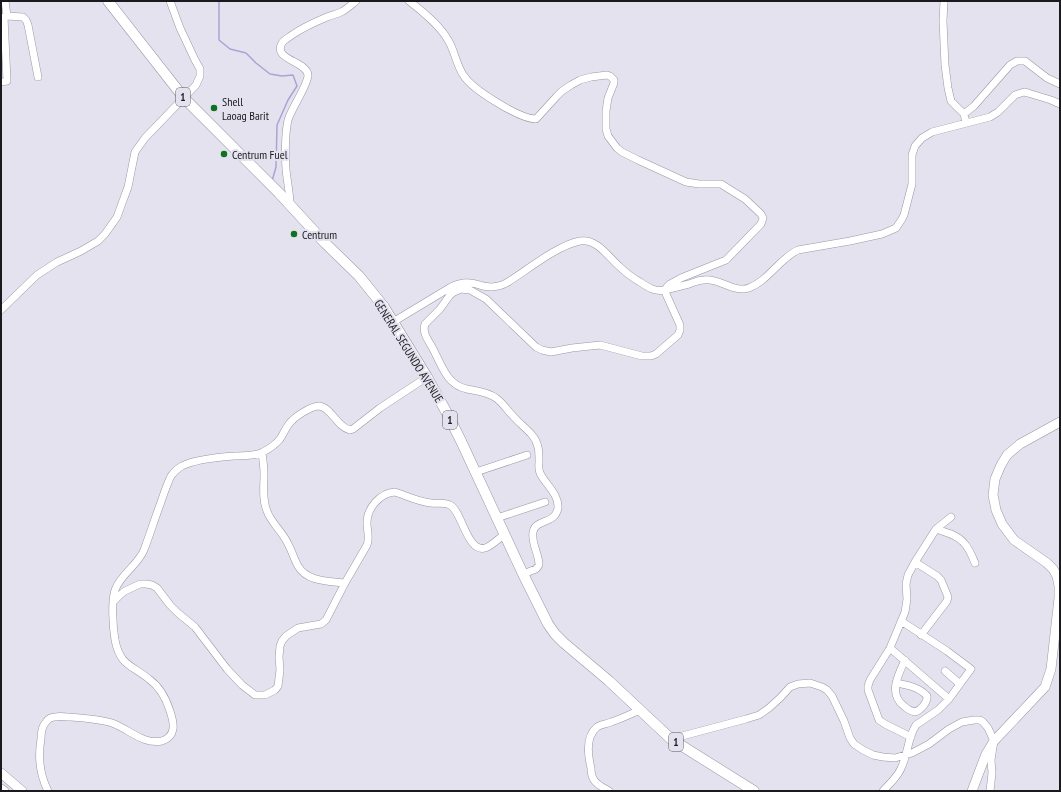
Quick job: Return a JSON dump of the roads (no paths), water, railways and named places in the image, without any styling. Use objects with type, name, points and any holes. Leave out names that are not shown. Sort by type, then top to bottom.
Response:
[{"type":"highway","name":"GENERAL SEGUNDO AVENUE","points":[[108,1],[184,98],[363,280],[384,307],[427,377],[451,422],[548,624],[564,643],[609,680],[640,710]]},
{"type":"highway","name":"1","points":[[640,710],[671,739],[754,791]]},
{"type":"main road","points":[[972,791],[986,754],[994,741],[1045,687],[1051,669],[1059,598],[1058,581],[1053,569],[1047,563],[1014,540],[1002,524],[996,510],[993,495],[994,479],[1007,455],[1020,444],[1060,422]]},
{"type":"main road","points":[[1,773],[22,791]]},
{"type":"street","points":[[1,82],[7,81],[4,17],[5,1]]},
{"type":"street","points":[[1,310],[36,275],[57,262],[98,241],[105,234],[117,216],[128,187],[135,152],[145,138],[196,85],[200,76],[200,69],[194,60],[170,1]]},
{"type":"street","points":[[290,205],[285,154],[288,120],[307,80],[308,74],[302,66],[284,56],[281,45],[299,30],[347,9],[356,1]]},
{"type":"street","points":[[409,1],[437,27],[448,40],[461,72],[465,78],[497,103],[525,117],[536,119],[562,90],[580,80],[591,77],[610,76],[614,80],[614,83],[608,98],[606,128],[608,136],[617,148],[638,160],[686,182],[699,184],[722,184],[745,199],[760,212],[763,218],[760,224],[726,260],[680,278],[670,284],[665,290]]},
{"type":"street","points":[[944,1],[943,21],[948,88],[951,101],[964,114],[966,124]]},
{"type":"street","points":[[4,17],[23,17],[26,20],[38,77]]},
{"type":"street","points":[[964,114],[974,106],[1010,65],[1017,61],[1025,61],[1047,78],[1060,84]]},
{"type":"street","points":[[393,322],[451,287],[469,283],[490,288],[499,286],[508,282],[557,250],[582,241],[588,241],[598,247],[631,276],[649,288],[657,291],[705,280],[713,280],[732,288],[748,288],[770,274],[784,258],[798,250],[882,234],[892,230],[904,215],[912,184],[912,155],[915,146],[922,138],[932,132],[990,117],[1019,93],[1028,93],[1060,104]]},
{"type":"street","points":[[523,574],[539,565],[533,538],[534,528],[538,524],[553,518],[558,507],[554,496],[539,472],[538,445],[532,435],[497,399],[491,395],[457,385],[448,378],[425,333],[425,324],[440,309],[450,294],[457,290],[465,289],[486,299],[542,350],[551,352],[600,345],[642,356],[651,356],[656,354],[678,335],[680,330],[680,325],[665,290]]},
{"type":"street","points":[[48,791],[42,774],[40,744],[44,725],[54,716],[110,723],[151,742],[163,741],[168,738],[172,732],[172,718],[165,697],[159,688],[150,679],[128,665],[119,655],[115,638],[113,602],[115,589],[136,564],[142,554],[166,489],[174,472],[181,466],[188,464],[216,458],[250,456],[262,453],[280,439],[290,422],[295,417],[305,411],[320,406],[325,408],[343,427],[350,430],[427,377]]},
{"type":"street","points":[[262,453],[264,465],[263,496],[266,510],[288,544],[298,567],[305,575],[316,579],[345,583]]},
{"type":"street","points":[[476,472],[527,454]]},
{"type":"street","points":[[113,602],[120,594],[140,584],[152,585],[157,588],[174,609],[195,628],[227,669],[246,689],[255,695],[265,695],[275,690],[278,686],[280,646],[286,636],[298,628],[323,623],[329,616],[345,583],[367,545],[369,538],[367,522],[368,516],[371,508],[377,500],[390,492],[395,492],[426,502],[445,503],[451,505],[458,513],[470,540],[474,545],[480,548],[489,546],[505,534]]},
{"type":"street","points":[[497,518],[545,502]]},
{"type":"street","points":[[910,737],[879,720],[868,690],[868,686],[870,680],[890,648],[901,621],[906,607],[906,580],[915,562],[936,529],[951,517]]},
{"type":"street","points":[[936,529],[961,540],[965,544],[975,563]]},
{"type":"street","points":[[915,562],[939,578],[948,597],[948,602],[921,635]]},
{"type":"street","points":[[883,791],[901,770],[910,737],[916,725],[938,710],[949,699],[971,669],[947,651],[901,621]]},
{"type":"street","points":[[890,648],[949,699]]},
{"type":"street","points":[[896,683],[916,688],[923,691],[928,696],[928,700],[919,711],[912,712],[901,704],[895,694],[896,683],[898,674],[905,660]]},
{"type":"street","points":[[945,671],[960,684]]},
{"type":"street","points":[[671,739],[746,719],[759,714],[769,708],[790,687],[798,684],[810,683],[827,690],[832,696],[854,744],[874,755],[895,758],[906,755],[929,744],[949,729],[962,722],[974,720],[983,722],[988,728],[994,741],[991,760],[992,773],[990,791]]},
{"type":"street","points":[[609,791],[596,783],[593,778],[588,749],[591,735],[598,726],[610,723],[640,710]]},
{"type":"waterway","points":[[219,1],[219,40],[230,49],[246,53],[270,74],[282,76],[293,75],[297,86],[288,100],[277,125],[276,167],[272,181]]},
{"type":"place","name":"Shell Laoag Barit","points":[[214,108]]},
{"type":"place","name":"Centrum Fuel","points":[[224,154]]},
{"type":"place","name":"Centrum","points":[[294,234]]}]
